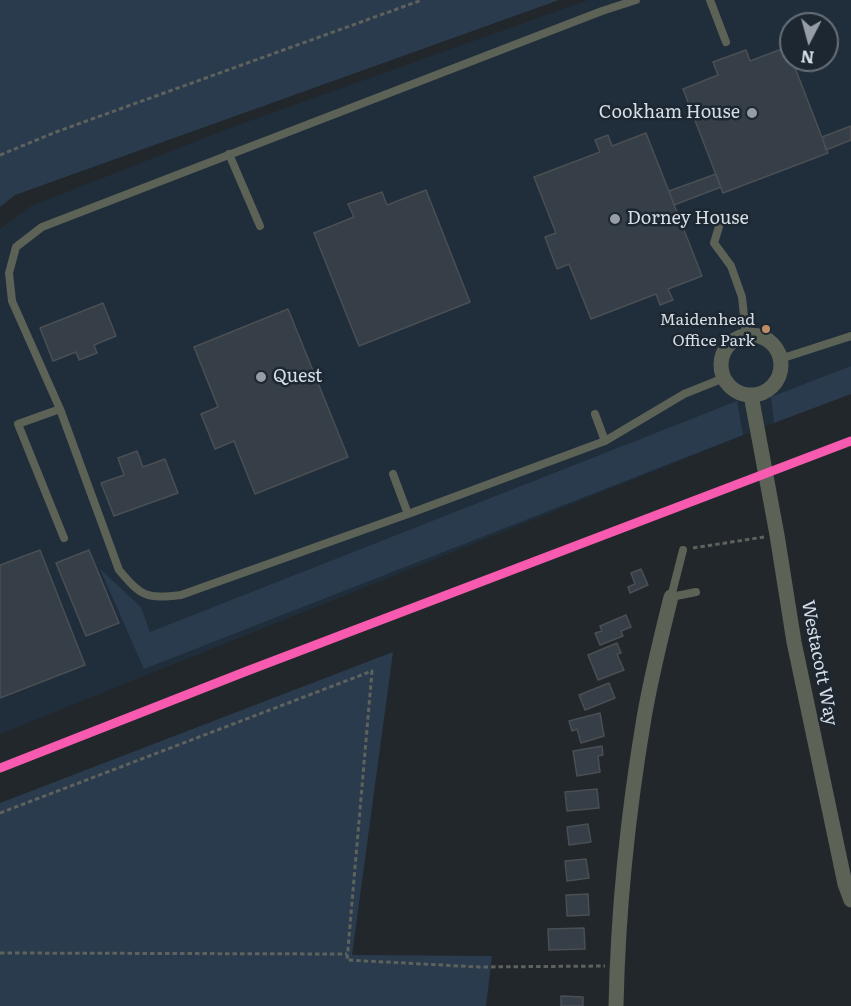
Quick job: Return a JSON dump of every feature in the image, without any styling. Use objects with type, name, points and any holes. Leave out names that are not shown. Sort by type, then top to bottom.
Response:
[{"type":"street","points":[[747,335],[756,335],[772,343],[780,359],[779,376],[774,384],[760,393],[751,395],[740,393],[730,387],[724,378],[721,359],[724,350],[737,338],[747,335]]},
{"type":"street","name":"Westacott Way","points":[[751,395],[794,642],[845,884],[851,900]]},
{"type":"street","points":[[616,1006],[628,830],[644,717],[671,597]]},
{"type":"lane","points":[[636,0],[602,11],[42,227],[15,247],[4,272],[12,301],[60,410],[119,570],[136,590],[158,598],[182,595],[605,441],[684,394],[724,378]]},
{"type":"lane","points":[[710,0],[726,42]]},
{"type":"lane","points":[[229,154],[260,226]]},
{"type":"lane","points":[[721,220],[714,243],[731,266],[742,297],[747,335]]},
{"type":"lane","points":[[780,359],[851,336]]},
{"type":"lane","points":[[60,410],[18,424],[64,538]]},
{"type":"lane","points":[[595,414],[605,441]]},
{"type":"lane","points":[[393,474],[408,514]]},
{"type":"lane","points":[[683,550],[671,597],[696,592]]},
{"type":"path","points":[[0,155],[56,132],[422,0]]},
{"type":"path","points":[[683,550],[777,535]]},
{"type":"path","points":[[0,813],[372,671],[347,960],[479,967],[591,965],[617,967]]},
{"type":"path","points":[[0,953],[347,954]]},
{"type":"shaded area","points":[[0,0],[559,0],[15,195],[0,207]]},
{"type":"shaded area","points":[[588,0],[851,0],[851,392],[0,734],[0,229],[31,206],[227,129]]},
{"type":"shaded area","points":[[851,366],[851,394],[774,423],[771,397]]},
{"type":"shaded area","points":[[737,401],[743,435],[144,669],[100,569],[141,607],[150,632]]},
{"type":"shaded area","points":[[393,652],[352,955],[492,956],[486,1006],[0,1006],[0,803]]},
{"type":"building","name":"Cookham House","points":[[746,50],[750,61],[779,50],[779,72],[797,72],[828,153],[723,193],[683,89],[718,75],[713,62]]},
{"type":"building","points":[[851,126],[851,140],[826,150],[822,137]]},
{"type":"building","name":"Dorney House","points":[[646,133],[702,276],[668,289],[673,300],[660,305],[656,294],[591,319],[569,264],[557,269],[545,237],[556,233],[534,177],[600,152],[595,140],[608,135],[612,146]]},
{"type":"building","points":[[716,174],[721,187],[674,205],[669,191]]},
{"type":"building","points":[[426,190],[470,302],[359,346],[314,233],[354,217],[348,204],[382,192],[387,205]]},
{"type":"building","points":[[103,303],[116,336],[94,345],[97,353],[79,360],[76,352],[53,361],[40,328]]},
{"type":"building","name":"Quest","points":[[288,309],[348,457],[255,494],[234,441],[215,449],[201,414],[218,407],[194,347]]},
{"type":"building","points":[[137,451],[143,467],[165,459],[178,493],[114,516],[101,483],[124,475],[118,458]]},
{"type":"building","points":[[40,550],[85,665],[0,698],[0,565]]},
{"type":"building","points":[[89,550],[119,623],[86,636],[56,563]]},
{"type":"building","points":[[641,569],[648,585],[630,593],[628,587],[635,584],[631,573]]},
{"type":"building","points":[[626,615],[631,627],[621,631],[623,636],[600,645],[595,633],[602,631],[600,626]]},
{"type":"building","points":[[617,643],[621,653],[617,654],[624,670],[598,680],[588,655]]},
{"type":"building","points":[[609,683],[615,698],[585,710],[579,695]]},
{"type":"building","points":[[600,713],[604,736],[581,743],[577,729],[572,731],[569,721]]},
{"type":"building","points":[[602,746],[603,755],[598,756],[600,772],[577,776],[573,751]]},
{"type":"building","points":[[597,789],[599,808],[567,811],[565,792]]},
{"type":"building","points":[[588,824],[591,842],[569,845],[567,827]]},
{"type":"building","points":[[586,859],[589,878],[567,881],[565,861]]},
{"type":"building","points":[[588,894],[589,915],[567,916],[566,895]]},
{"type":"building","points":[[584,928],[585,949],[549,950],[548,929]]},
{"type":"building","points":[[561,996],[583,997],[583,1006],[561,1006]]},
{"type":"transit line","points":[[0,768],[247,671],[851,441]]},
{"type":"place","name":"Cookham House","points":[[752,113]]},
{"type":"place","name":"Dorney House","points":[[615,219]]},
{"type":"place","name":"Maidenhead Office Park","points":[[766,329]]},
{"type":"place","name":"Quest","points":[[261,377]]}]
